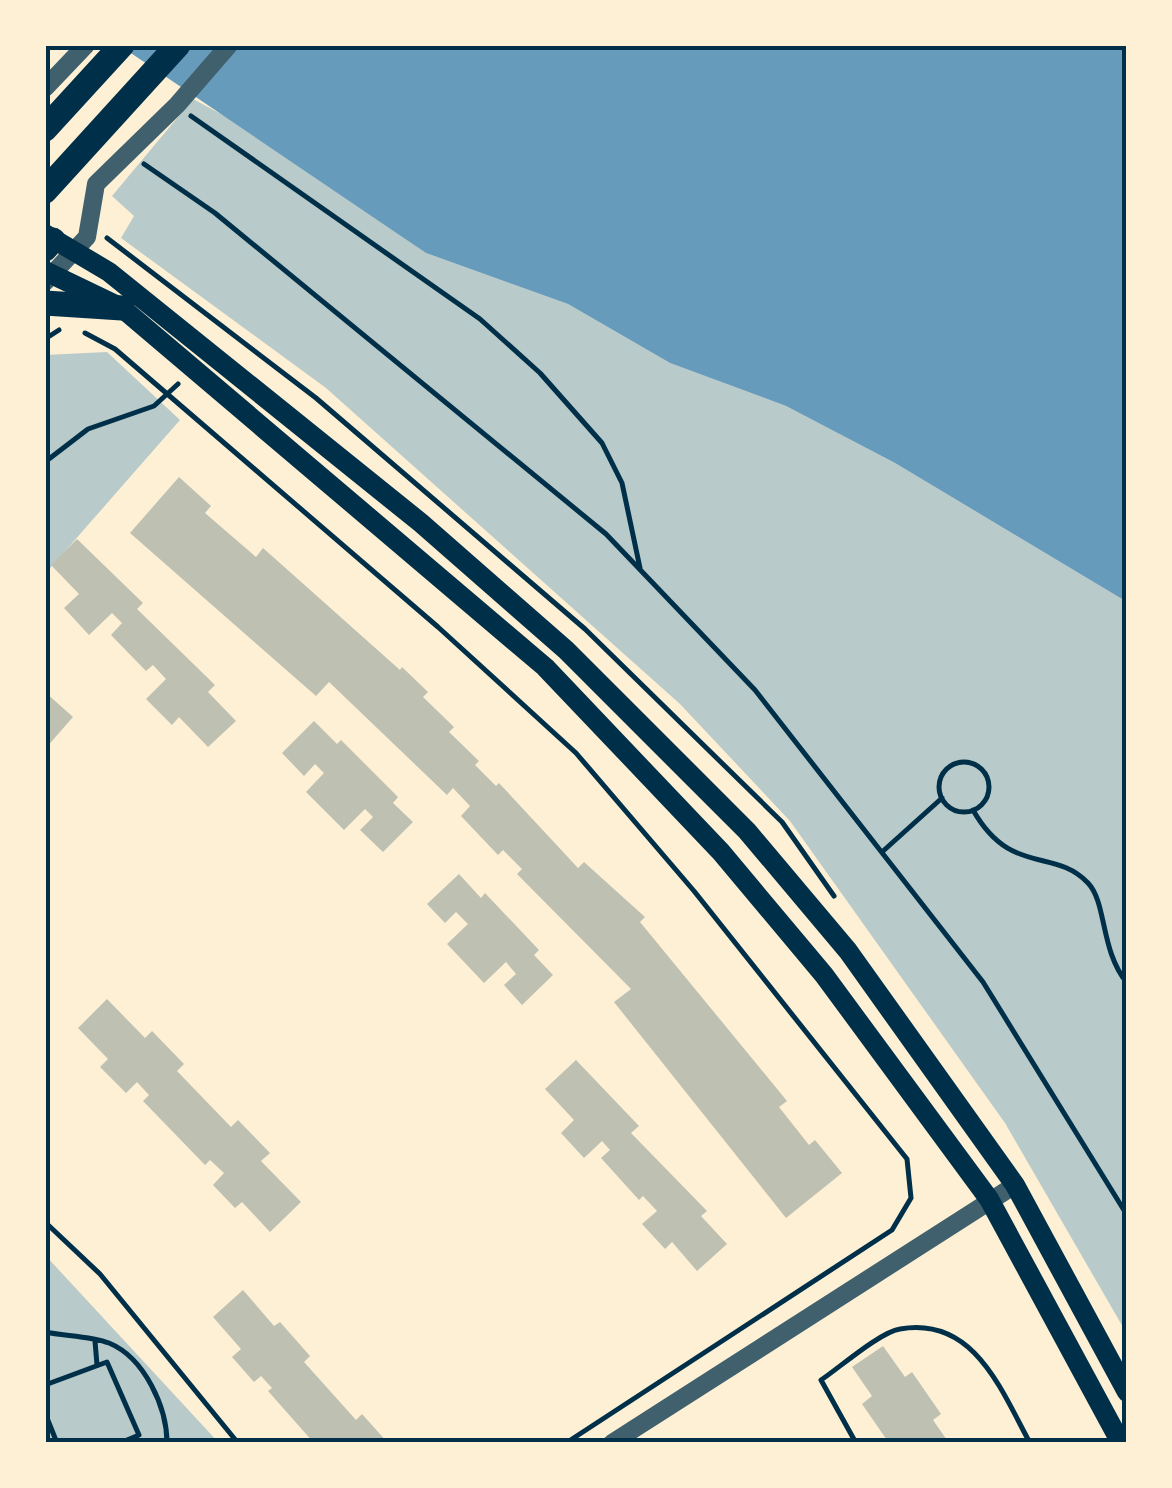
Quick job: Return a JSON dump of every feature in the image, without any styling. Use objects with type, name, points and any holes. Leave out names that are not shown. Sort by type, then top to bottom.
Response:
[{"type":"main road","points":[[45,129],[122,45]]},
{"type":"main road","points":[[45,191],[178,45]]},
{"type":"main road","points":[[48,241],[109,272],[421,523],[566,650],[760,846],[848,950],[1015,1185],[1127,1392]]},
{"type":"main road","points":[[45,271],[122,308],[196,370],[559,682],[721,852],[801,948],[989,1199],[1121,1443]]},
{"type":"main road","points":[[45,304],[122,308]]},
{"type":"street","points":[[45,88],[86,45]]},
{"type":"street","points":[[45,282],[87,237],[96,184],[177,105],[230,45]]},
{"type":"street","points":[[612,1443],[1015,1185]]},
{"type":"path","points":[[176,104],[480,319],[540,372],[602,443],[622,483],[640,570]]},
{"type":"path","points":[[133,156],[215,213],[606,534],[755,690],[984,982],[1127,1215]]},
{"type":"path","points":[[45,339],[60,329],[90,334],[438,626],[576,752],[694,891],[906,1159],[911,1198],[892,1230],[566,1443]]},
{"type":"path","points":[[45,462],[88,429],[154,406],[196,370]]},
{"type":"path","points":[[954,764],[974,764],[982,770],[989,788],[973,810],[955,810],[942,798],[939,788],[946,770],[954,764]]},
{"type":"path","points":[[882,852],[942,798]]},
{"type":"path","points":[[973,810],[990,837],[1003,848],[1079,874],[1092,887],[1110,963],[1127,984]]},
{"type":"path","points":[[45,1222],[100,1274],[238,1443]]},
{"type":"path","points":[[856,1443],[820,1380],[897,1329],[938,1330],[983,1356],[1030,1443]]},
{"type":"path","points":[[45,1332],[109,1344],[132,1361],[153,1389],[167,1420],[167,1443]]},
{"type":"path","points":[[95,1341],[97,1366]]},
{"type":"path","points":[[45,1385],[107,1362],[138,1435],[123,1442]]},
{"type":"path","points":[[45,1414],[57,1443]]},
{"type":"shaded area","points":[[193,99],[247,128],[426,253],[568,304],[670,363],[786,406],[895,463],[1127,602],[1127,1334],[1005,1123],[790,821],[680,704],[326,388],[121,238],[134,216],[112,196]]},
{"type":"shaded area","points":[[107,352],[180,420],[45,574],[45,355]]},
{"type":"shaded area","points":[[45,1255],[219,1443],[45,1443]]},
{"type":"water","points":[[119,45],[1127,45],[1127,602],[895,463],[786,406],[670,363],[568,304],[426,253]]},
{"type":"building","points":[[179,477],[211,506],[205,513],[256,557],[263,548],[400,670],[402,667],[428,692],[423,697],[454,727],[449,732],[479,761],[475,765],[496,786],[499,783],[578,868],[584,862],[645,917],[640,922],[787,1101],[779,1107],[809,1145],[815,1140],[842,1173],[786,1218],[614,1002],[631,989],[517,874],[522,869],[503,850],[498,855],[461,816],[470,806],[453,788],[447,795],[329,682],[316,696],[130,533]]},
{"type":"building","points":[[77,539],[143,603],[137,609],[215,685],[208,692],[236,721],[208,747],[179,717],[172,725],[146,699],[166,679],[153,665],[146,671],[111,635],[122,623],[112,613],[89,635],[64,608],[79,594],[51,565]]},
{"type":"building","points":[[45,692],[73,717],[45,749]]},
{"type":"building","points":[[314,721],[337,744],[341,740],[398,797],[393,803],[413,822],[383,852],[360,830],[373,817],[365,809],[344,830],[306,792],[324,773],[315,764],[304,776],[282,753]]},
{"type":"building","points":[[459,874],[481,898],[485,893],[539,950],[534,955],[553,975],[522,1005],[504,985],[516,974],[506,962],[484,983],[447,944],[468,924],[456,912],[445,923],[427,904]]},
{"type":"building","points":[[107,999],[145,1038],[152,1031],[184,1064],[177,1071],[231,1127],[238,1120],[270,1153],[261,1161],[301,1202],[270,1232],[242,1202],[235,1208],[213,1185],[224,1173],[210,1160],[205,1165],[143,1101],[149,1095],[137,1082],[126,1093],[100,1067],[108,1059],[78,1028]]},
{"type":"building","points":[[576,1060],[639,1126],[631,1133],[707,1211],[701,1216],[727,1244],[697,1271],[672,1242],[665,1249],[642,1224],[657,1211],[643,1196],[639,1200],[601,1158],[610,1150],[602,1141],[584,1158],[561,1133],[574,1120],[545,1089]]},
{"type":"building","points":[[243,1290],[274,1326],[280,1322],[310,1356],[304,1362],[356,1420],[362,1414],[388,1443],[314,1443],[268,1391],[272,1388],[261,1376],[254,1382],[232,1357],[241,1349],[213,1317]]},
{"type":"building","points":[[883,1346],[905,1377],[912,1372],[941,1414],[933,1420],[949,1443],[889,1443],[862,1404],[872,1396],[852,1367]]}]
